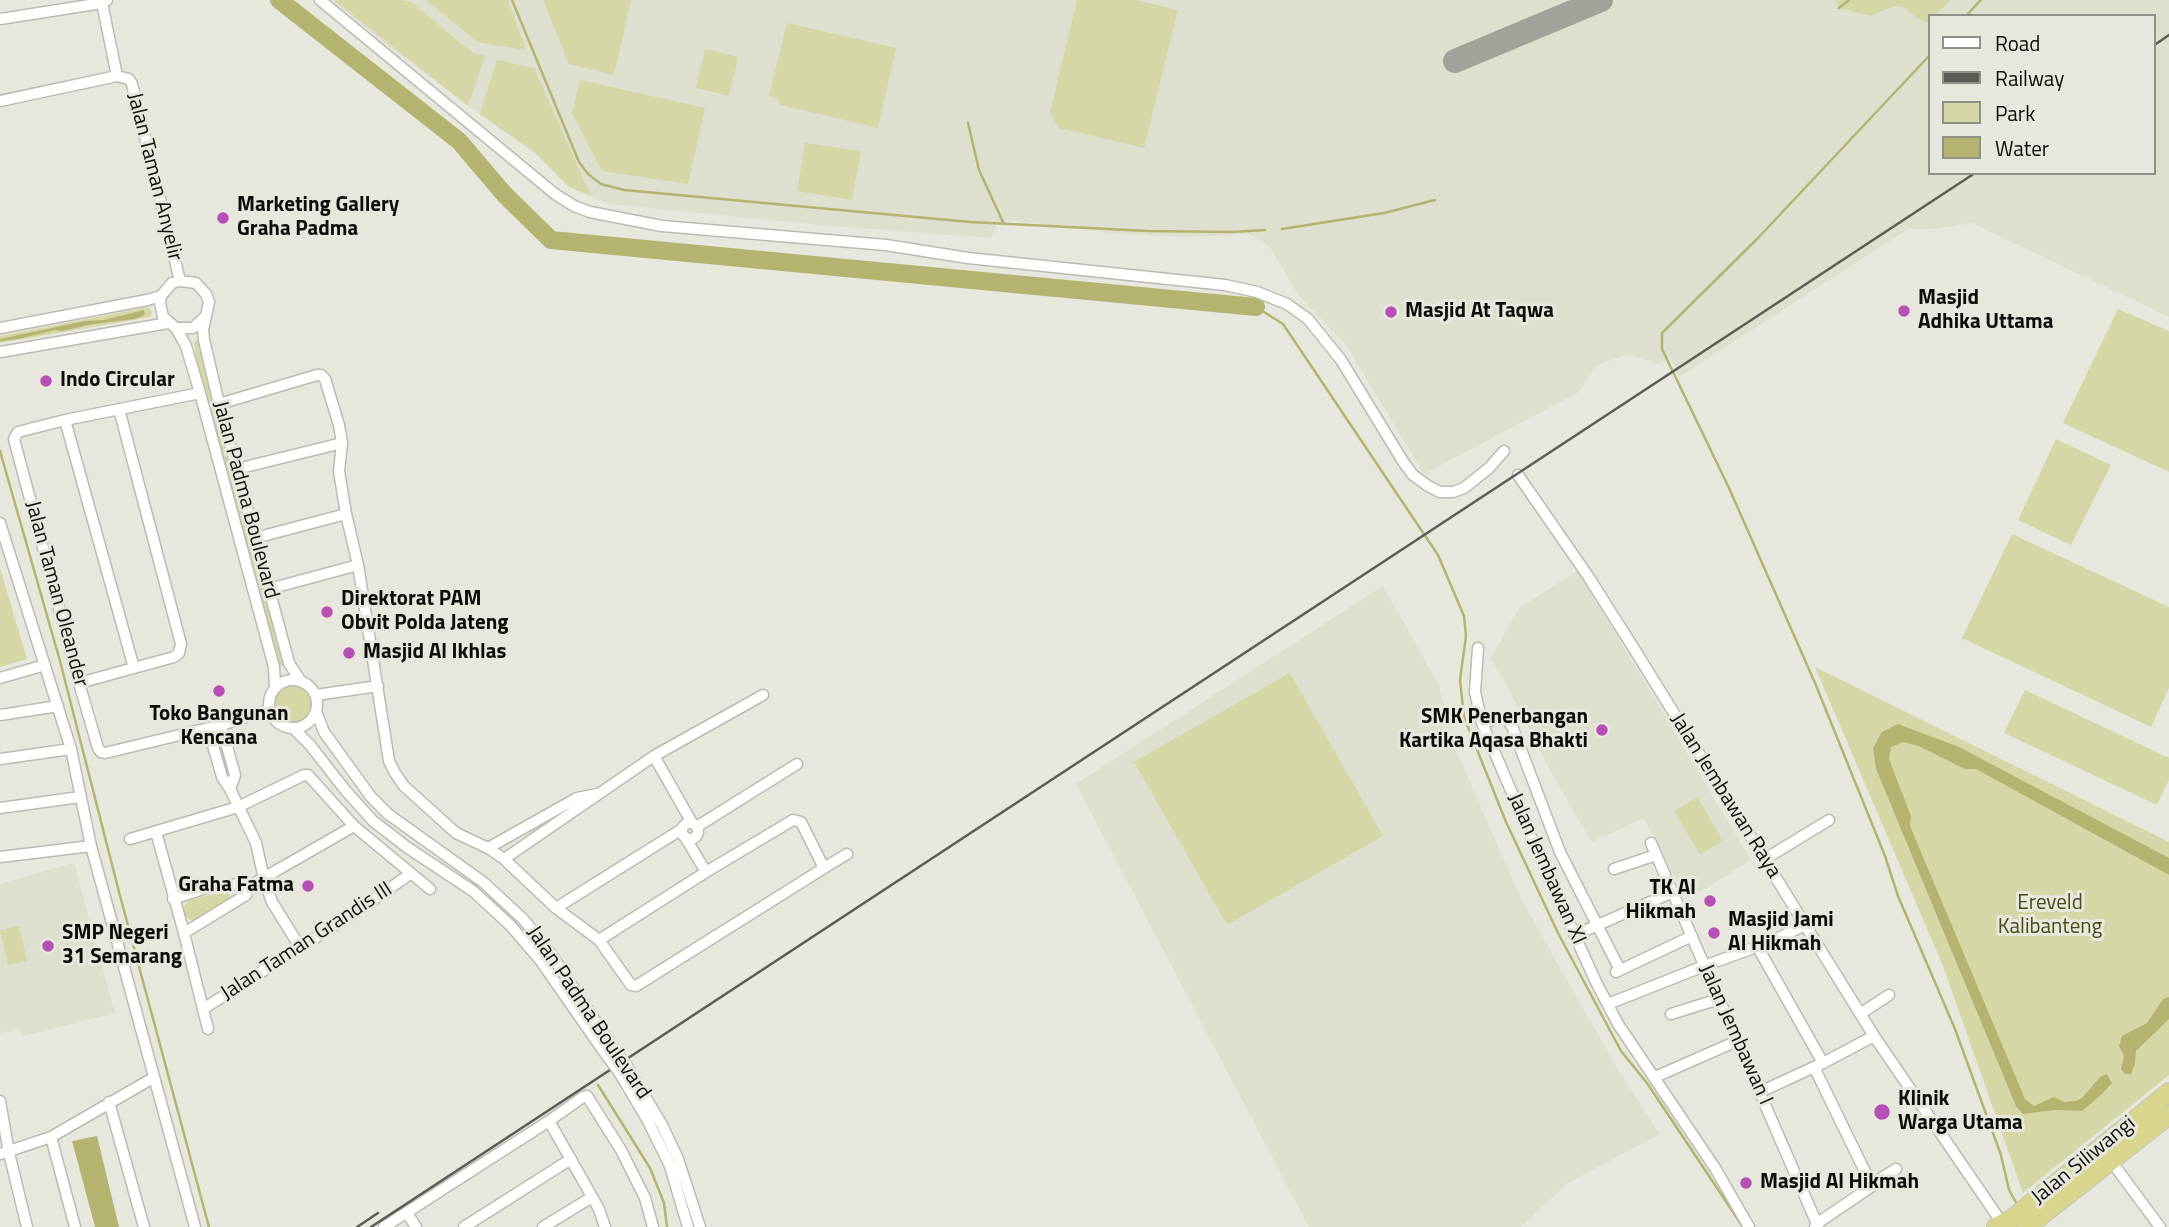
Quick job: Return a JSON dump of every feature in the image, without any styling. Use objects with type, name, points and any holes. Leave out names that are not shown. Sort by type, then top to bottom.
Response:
[{"type":"highway","name":"Jalan Siliwangi","points":[[2024,1220],[2169,1092]]},
{"type":"highway","name":"Jalan Siliwangi","points":[[2024,1220],[2111,1161],[2169,1115]]},
{"type":"street","points":[[320,0],[555,194],[574,206],[590,212],[662,226],[886,245],[968,258],[1225,285],[1257,292],[1287,304],[1308,318],[1341,360],[1404,463],[1413,475],[1428,486],[1440,492],[1464,488],[1489,468],[1504,451]]},
{"type":"street","points":[[0,19],[104,1],[117,76]]},
{"type":"street","name":"Jalan Taman Anyelir","points":[[0,101],[117,76],[125,77],[132,84],[180,281]]},
{"type":"street","points":[[0,328],[147,300],[161,296],[172,284],[180,281],[195,283],[206,294],[209,302],[205,317],[192,328],[172,325],[0,352]]},
{"type":"street","points":[[161,296],[160,310],[172,325]]},
{"type":"street","name":"Jalan Padma Boulevard","points":[[205,317],[204,340],[219,404],[289,663],[300,680]]},
{"type":"street","name":"Jalan Padma Boulevard","points":[[172,325],[186,346],[200,393],[274,667],[275,687]]},
{"type":"street","points":[[219,404],[321,376],[325,379],[339,425],[342,443],[339,471],[358,565],[389,761],[394,773],[404,786],[456,833],[504,859],[556,908],[599,940],[631,985],[636,986],[847,854]]},
{"type":"street","points":[[134,668],[65,420],[200,393]]},
{"type":"street","points":[[79,683],[174,657],[179,653],[181,644],[119,409]]},
{"type":"street","name":"Jalan Taman Oleander","points":[[65,420],[18,432],[13,439],[98,748],[105,753],[208,728]]},
{"type":"street","points":[[237,469],[342,443]]},
{"type":"street","name":"Jalan Jembawan Raya","points":[[1518,475],[1629,641],[1874,1036],[2024,1220]]},
{"type":"street","points":[[255,538],[346,514]]},
{"type":"street","points":[[0,523],[71,750],[91,846],[195,1227]]},
{"type":"street","points":[[269,589],[358,565]]},
{"type":"street","name":"Jalan Jembawan XI","points":[[1478,648],[1475,692],[1482,723],[1546,872],[1608,1004],[1618,1024],[1655,1077]]},
{"type":"street","points":[[0,678],[45,664]]},
{"type":"street","points":[[291,680],[307,683],[316,695],[316,711],[307,723],[293,728],[278,723],[269,710],[271,694],[275,687],[291,680]]},
{"type":"street","points":[[316,695],[378,686]]},
{"type":"street","points":[[504,859],[654,756],[762,695]]},
{"type":"street","points":[[0,715],[58,706]]},
{"type":"street","points":[[269,710],[208,728],[222,777],[256,843],[272,902],[300,947]]},
{"type":"street","name":"Jalan Padma Boulevard","points":[[316,711],[324,732],[371,797],[388,814],[483,882],[523,919],[549,951],[606,1046]]},
{"type":"street","points":[[1482,723],[1502,718],[1511,726],[1560,852],[1618,971],[1692,936]]},
{"type":"street","points":[[221,724],[235,775],[230,789]]},
{"type":"street","name":"Jalan Padma Boulevard","points":[[293,728],[373,821],[473,891],[510,925],[540,960],[662,1125],[678,1159],[700,1227]]},
{"type":"street","points":[[0,759],[71,750]]},
{"type":"street","points":[[654,756],[706,872]]},
{"type":"street","points":[[218,762],[230,758]]},
{"type":"street","points":[[556,908],[797,765]]},
{"type":"street","points":[[130,839],[238,807],[304,775],[312,778],[354,826],[430,889]]},
{"type":"street","points":[[488,848],[576,798],[599,794]]},
{"type":"street","points":[[0,808],[80,797]]},
{"type":"street","points":[[599,940],[793,820],[801,822],[824,868]]},
{"type":"street","points":[[1765,859],[1829,820]]},
{"type":"street","points":[[246,888],[354,826]]},
{"type":"street","points":[[156,832],[208,1029]]},
{"type":"street","name":"Jalan Jembawan I","points":[[1651,843],[1816,1226]]},
{"type":"street","points":[[0,857],[91,846]]},
{"type":"street","points":[[1614,869],[1656,855]]},
{"type":"street","name":"Jalan Taman Grandis III","points":[[203,1009],[410,874]]},
{"type":"street","points":[[173,899],[206,888],[238,884],[246,888],[246,895],[184,933]]},
{"type":"street","points":[[1575,935],[1673,892]]},
{"type":"street","points":[[1608,1004],[1805,925]]},
{"type":"street","points":[[1757,946],[1818,1065],[1872,1185]]},
{"type":"street","points":[[1860,1014],[1889,995]]},
{"type":"street","points":[[1671,1014],[1720,999]]},
{"type":"street","points":[[1760,1092],[1874,1036]]},
{"type":"street","points":[[1737,1041],[1655,1077],[1715,1168],[1749,1227]]},
{"type":"street","name":"Jalan Padma Boulevard","points":[[623,1070],[670,1166],[688,1227]]},
{"type":"street","points":[[4,1154],[51,1137],[153,1078]]},
{"type":"street","points":[[384,1227],[587,1096],[621,1150],[645,1198],[653,1227]]},
{"type":"street","points":[[0,1101],[4,1154],[27,1227]]},
{"type":"street","points":[[109,1102],[144,1227]]},
{"type":"street","points":[[549,1121],[592,1197],[605,1227]]},
{"type":"street","points":[[51,1137],[75,1227]]},
{"type":"street","points":[[464,1227],[571,1159]]},
{"type":"street","points":[[2111,1161],[2160,1227]]},
{"type":"street","points":[[1816,1226],[1896,1169]]},
{"type":"street","points":[[543,1227],[592,1197]]},
{"type":"street","points":[[407,1213],[416,1227]]},
{"type":"shaded area","points":[[332,0],[2169,0],[2169,317],[1972,223],[1934,229],[1908,229],[1679,377],[1670,357],[1659,364],[1628,354],[1597,365],[1579,392],[1424,474],[1346,345],[1299,296],[1270,247],[1249,234],[1180,237],[1113,233],[1008,220],[997,224],[991,238],[820,225],[610,204],[569,187],[535,153],[474,110]]},
{"type":"shaded area","name":"SMK Penerbangan Kartika Aqasa Bhakti","points":[[1578,571],[1751,860],[1685,898],[1644,818],[1592,842],[1490,659],[1520,607]]},
{"type":"shaded area","points":[[1383,586],[1439,685],[1455,748],[1522,901],[1617,1068],[1660,1134],[1568,1183],[1521,1227],[1309,1227],[1076,784]]},
{"type":"shaded area","name":"SMP Negeri 31 Semarang","points":[[74,863],[115,1013],[22,1036],[20,1029],[0,1033],[0,884]]},
{"type":"green space","points":[[334,0],[411,2],[473,53],[485,56],[468,106]]},
{"type":"green space","points":[[426,0],[508,0],[526,50],[478,42]]},
{"type":"green space","points":[[543,0],[631,0],[614,75],[569,64]]},
{"type":"green space","points":[[1077,0],[1135,0],[1178,10],[1144,148],[1059,128],[1050,112]]},
{"type":"green space","points":[[1835,0],[1950,0],[1937,14],[1927,14],[1927,23],[1916,18],[1906,8],[1897,6],[1871,16],[1839,8]]},
{"type":"green space","points":[[787,23],[896,48],[878,128],[781,105],[776,98],[769,96]]},
{"type":"green space","points":[[705,49],[738,57],[729,96],[696,88]]},
{"type":"green space","points":[[497,60],[534,68],[591,196],[569,187],[535,153],[480,114]]},
{"type":"green space","points":[[580,80],[705,108],[688,184],[602,171],[572,113]]},
{"type":"green space","points":[[805,143],[861,151],[852,200],[797,191]]},
{"type":"green space","points":[[149,307],[152,313],[150,317],[0,343],[0,336]]},
{"type":"green space","points":[[2118,309],[2169,331],[2169,472],[2063,423]]},
{"type":"green space","points":[[198,340],[284,666],[278,664],[196,356],[194,342]]},
{"type":"green space","points":[[2056,439],[2111,465],[2071,545],[2018,520]]},
{"type":"green space","points":[[2012,534],[2169,607],[2169,688],[2151,727],[1962,638]]},
{"type":"green space","points":[[0,568],[27,659],[0,667]]},
{"type":"green space","name":"Ereveld Kalibanteng","points":[[1815,667],[2169,842],[2169,1075],[2023,1193],[1943,966]]},
{"type":"green space","points":[[1290,673],[1383,836],[1227,925],[1134,762]]},
{"type":"green space","points":[[293,684],[307,689],[312,703],[307,717],[293,722],[279,717],[274,703],[279,689]]},
{"type":"green space","points":[[2025,690],[2169,758],[2169,780],[2157,805],[2004,733]]},
{"type":"green space","points":[[1697,797],[1723,841],[1700,854],[1674,811]]},
{"type":"green space","points":[[225,891],[230,894],[230,899],[198,920],[190,920],[184,914],[184,906],[190,900]]},
{"type":"green space","points":[[19,926],[27,961],[8,965],[0,930]]},
{"type":"water","points":[[144,310],[145,315],[134,319],[0,341],[0,339]]},
{"type":"water","points":[[1898,724],[1959,747],[2169,858],[2169,875],[1976,769],[1965,769],[1919,746],[1903,742],[1891,747],[1889,759],[1911,816],[1910,826],[2025,1099],[2034,1106],[2054,1097],[2064,1102],[2076,1101],[2082,1098],[2100,1077],[2107,1074],[2112,1083],[2082,1111],[2055,1110],[2023,1114],[2016,1106],[1876,769],[1873,748],[1882,732]]},
{"type":"water","points":[[2169,997],[2169,1019],[2136,1051],[2131,1074],[2125,1074],[2121,1069],[2124,1056],[2119,1046],[2122,1036],[2147,1023],[2163,999]]},
{"type":"water","points":[[97,1136],[119,1227],[95,1227],[72,1141]]},
{"type":"waterway","points":[[279,0],[459,141],[505,195],[551,240],[1256,307]]},
{"type":"waterway","points":[[512,0],[579,162],[588,174],[601,184],[624,190],[970,222],[1148,231],[1265,230]]},
{"type":"waterway","points":[[1839,8],[1849,0]]},
{"type":"waterway","points":[[1968,14],[1981,0]]},
{"type":"waterway","points":[[1927,58],[1757,239],[1662,333],[1662,349],[1729,488],[1815,683],[1885,856],[1898,896],[1955,1029],[2001,1155],[2009,1190],[2018,1206]]},
{"type":"waterway","points":[[968,123],[979,170],[1003,222]]},
{"type":"waterway","points":[[1282,229],[1384,213],[1435,200]]},
{"type":"waterway","points":[[1256,307],[1283,324],[1438,555],[1464,616],[1466,636],[1460,680],[1464,717],[1506,822],[1558,933],[1621,1051],[1647,1083],[1743,1227]]},
{"type":"waterway","points":[[0,451],[60,661],[209,1227]]},
{"type":"waterway","points":[[598,1085],[650,1168],[664,1203],[667,1227]]},
{"type":"taxiway","points":[[1455,61],[1601,0]]},
{"type":"railway","points":[[2155,45],[2169,35]]},
{"type":"railway","points":[[371,1227],[1972,175]]},
{"type":"railway","points":[[357,1227],[378,1213]]},
{"type":"place","name":"Marketing Gallery Graha Padma","points":[[223,218]]},
{"type":"place","name":"Masjid Adhika Uttama","points":[[1904,311]]},
{"type":"place","name":"Masjid At Taqwa","points":[[1391,312]]},
{"type":"place","name":"Indo Circular","points":[[46,381]]},
{"type":"place","name":"Direktorat PAM Obvit Polda Jateng","points":[[327,612]]},
{"type":"place","name":"Masjid Al Ikhlas","points":[[349,653]]},
{"type":"place","name":"Toko Bangunan Kencana","points":[[219,691]]},
{"type":"place","name":"SMK Penerbangan Kartika Aqasa Bhakti","points":[[1602,730]]},
{"type":"place","name":"Graha Fatma","points":[[308,886]]},
{"type":"place","name":"TK Al Hikmah","points":[[1710,901]]},
{"type":"place","name":"Masjid Jami Al Hikmah","points":[[1714,933]]},
{"type":"place","name":"SMP Negeri 31 Semarang","points":[[48,946]]},
{"type":"place","name":"Klinik Warga Utama","points":[[1882,1112]]},
{"type":"place","name":"Masjid Al Hikmah","points":[[1746,1183]]}]
